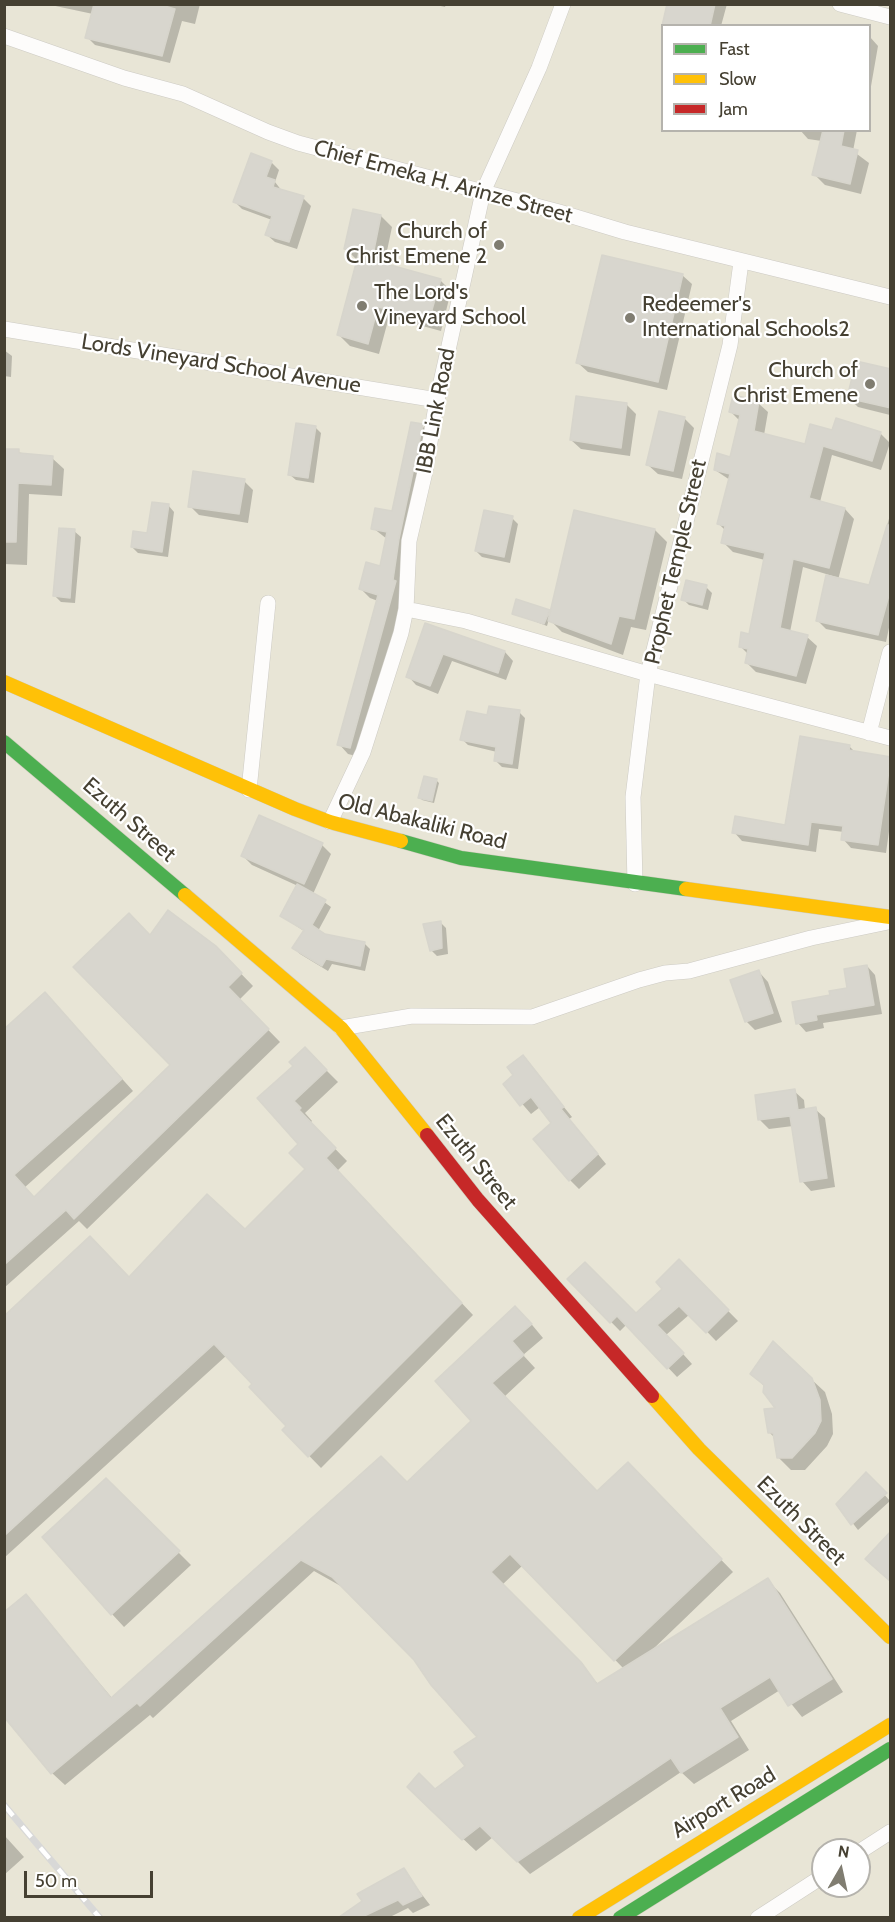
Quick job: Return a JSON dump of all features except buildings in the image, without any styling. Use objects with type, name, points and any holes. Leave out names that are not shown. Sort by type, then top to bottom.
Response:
[{"type":"main road","name":"Old Abakaliki Road","points":[[4,682],[140,739],[249,790],[330,822],[461,858],[891,919]]},
{"type":"main road","name":"Ezuth Street","points":[[4,742],[341,1028],[478,1200],[699,1449],[891,1637]]},
{"type":"main road","name":"Airport Road","points":[[579,1917],[891,1725]]},
{"type":"main road","name":"Airport Road","points":[[620,1917],[891,1749]]},
{"type":"street","name":"IBB Link Road","points":[[330,822],[363,752],[377,713],[406,609],[406,558],[425,472],[436,400],[483,192],[539,68],[563,4]]},
{"type":"street","points":[[840,4],[891,17]]},
{"type":"street","name":"Chief Emeka H. Arinze Street","points":[[4,36],[124,78],[183,94],[298,143],[741,262],[891,297]]},
{"type":"street","name":"Prophet Temple Street","points":[[741,262],[730,345],[648,674],[891,738]]},
{"type":"street","name":"Lords Vineyard School Avenue","points":[[4,329],[436,400]]},
{"type":"street","points":[[249,790],[268,603]]},
{"type":"street","points":[[406,609],[476,624],[648,674],[633,797],[635,884]]},
{"type":"street","points":[[869,734],[891,652]]},
{"type":"street","points":[[341,1028],[412,1016],[532,1017],[639,980],[665,973],[689,971],[891,919]]},
{"type":"street","points":[[871,1844],[891,1832]]},
{"type":"street","points":[[758,1917],[811,1884]]},
{"type":"shaded area","points":[[5,5],[890,5],[890,1917],[5,1917]]},
{"type":"railway","points":[[4,1805],[100,1918]]},
{"type":"traffic: fast","points":[[4,742],[185,895]]},
{"type":"traffic: fast","points":[[401,841],[461,858],[686,889]]},
{"type":"traffic: fast","points":[[620,1918],[890,1749]]},
{"type":"traffic: slow","points":[[4,682],[295,809],[330,822],[401,841]]},
{"type":"traffic: slow","points":[[686,889],[890,917]]},
{"type":"traffic: slow","points":[[185,895],[341,1028],[427,1135]]},
{"type":"traffic: slow","points":[[652,1396],[699,1449],[890,1637]]},
{"type":"traffic: slow","points":[[579,1918],[890,1725]]},
{"type":"traffic: jam","points":[[427,1135],[478,1200],[652,1396]]},
{"type":"place","name":"Church of Christ Emene 2","points":[[499,245]]},
{"type":"place","name":"The Lord's Vineyard School","points":[[362,306]]},
{"type":"place","name":"Redeemer's International Schools2","points":[[630,318]]},
{"type":"place","name":"Church of Christ Emene","points":[[870,384]]}]
